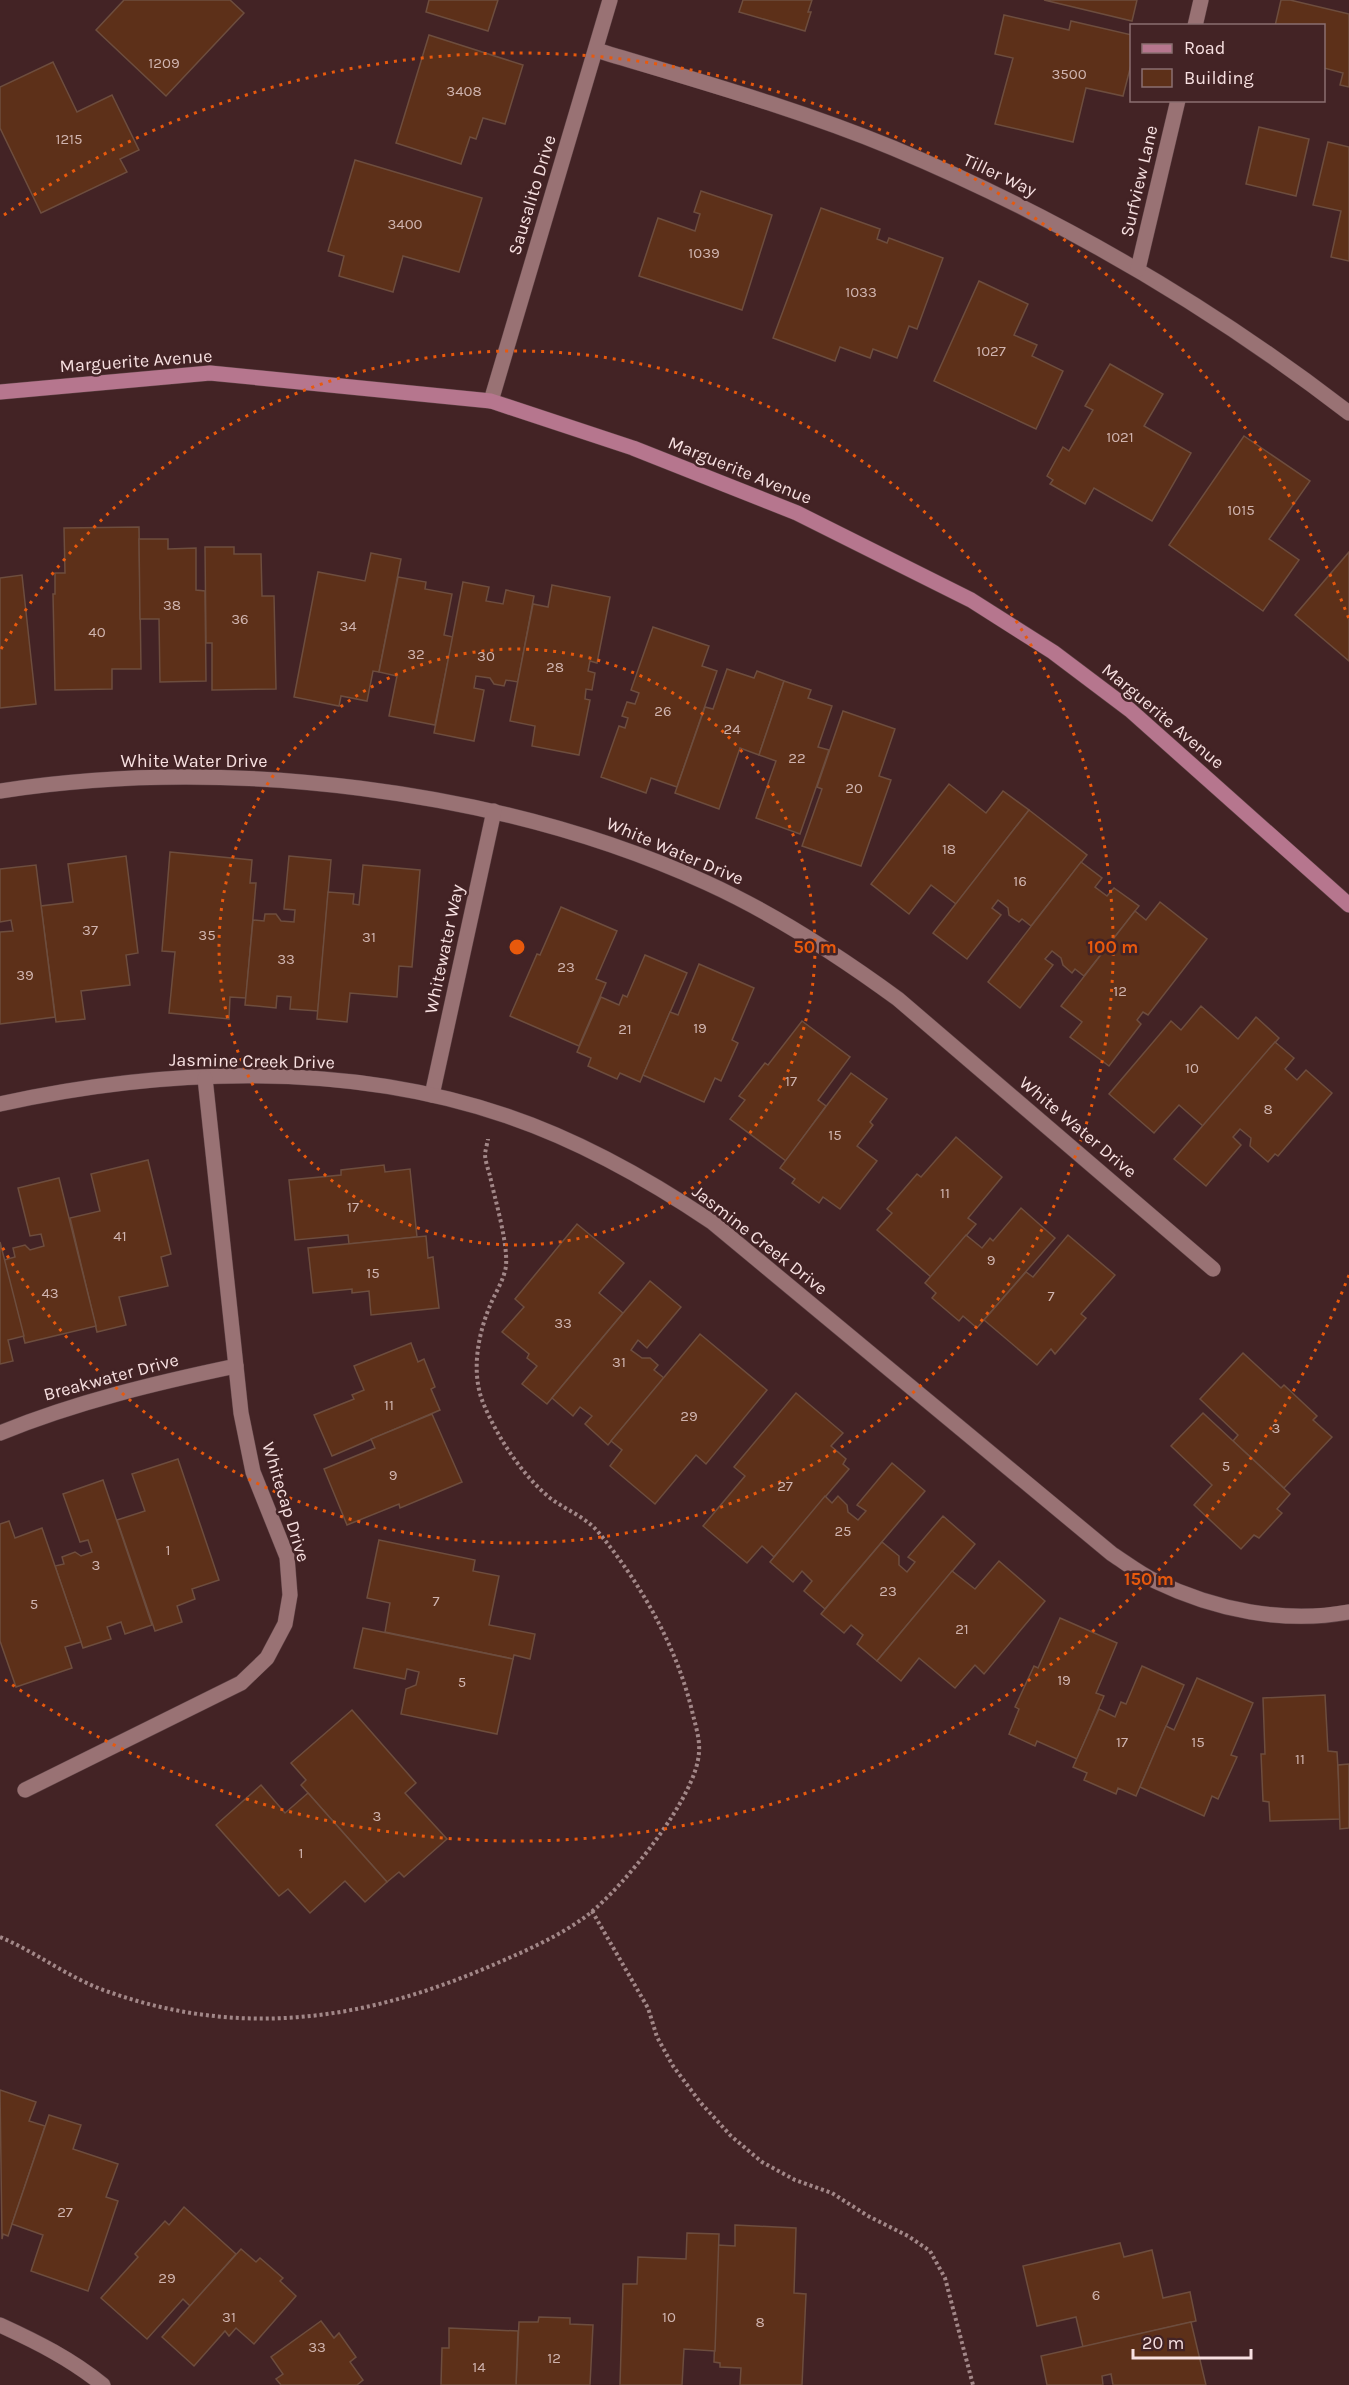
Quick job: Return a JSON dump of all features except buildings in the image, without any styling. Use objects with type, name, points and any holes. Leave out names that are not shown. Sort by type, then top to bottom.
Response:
[{"type":"street","name":"Sausalito Drive","points":[[491,401],[610,0]]},
{"type":"street","points":[[1195,24],[1201,0]]},
{"type":"street","name":"Tiller Way","points":[[596,50],[805,114],[891,147],[976,184],[1036,213],[1138,269],[1239,333],[1349,413]]},
{"type":"street","name":"Surfview Lane","points":[[1138,269],[1178,102]]},
{"type":"street","name":"Marguerite Avenue","points":[[0,392],[210,373],[491,401],[633,448],[797,513],[971,600],[1053,652],[1130,710],[1349,905]]},
{"type":"street","name":"White Water Drive","points":[[0,790],[108,780],[186,778],[263,780],[407,795],[494,811],[548,824],[602,841],[706,883],[756,907],[853,966],[898,999],[1213,1269]]},
{"type":"street","name":"Whitewater Way","points":[[432,1095],[494,811]]},
{"type":"street","name":"Jasmine Creek Drive","points":[[0,1104],[37,1096],[136,1082],[282,1077],[344,1081],[432,1095],[495,1113],[578,1144],[647,1179],[712,1222],[1112,1554],[1154,1581],[1216,1605],[1281,1616],[1331,1616],[1349,1612]]},
{"type":"street","name":"Whitecap Drive","points":[[25,1790],[241,1683],[267,1658],[285,1624],[290,1595],[286,1557],[253,1472],[241,1413],[205,1078]]},
{"type":"street","name":"Breakwater Drive","points":[[0,1433],[87,1402],[168,1380],[236,1366]]},
{"type":"street","points":[[0,2325],[40,2343],[81,2367],[103,2385]]},
{"type":"path","points":[[0,1937],[105,1991],[147,2004],[202,2013],[271,2020],[331,2015],[370,2007],[464,1978],[553,1937],[592,1911],[651,1847],[671,1819],[697,1769],[699,1750],[693,1712],[682,1676],[653,1613],[620,1561],[596,1529],[575,1512],[551,1499],[528,1476],[504,1442],[483,1402],[476,1375],[482,1327],[500,1286],[506,1265],[501,1228],[484,1153],[495,1113]]},
{"type":"path","points":[[592,1911],[648,2008],[657,2037],[673,2066],[700,2102],[731,2136],[762,2162],[795,2180],[832,2193],[930,2251],[945,2278],[973,2385]]}]
